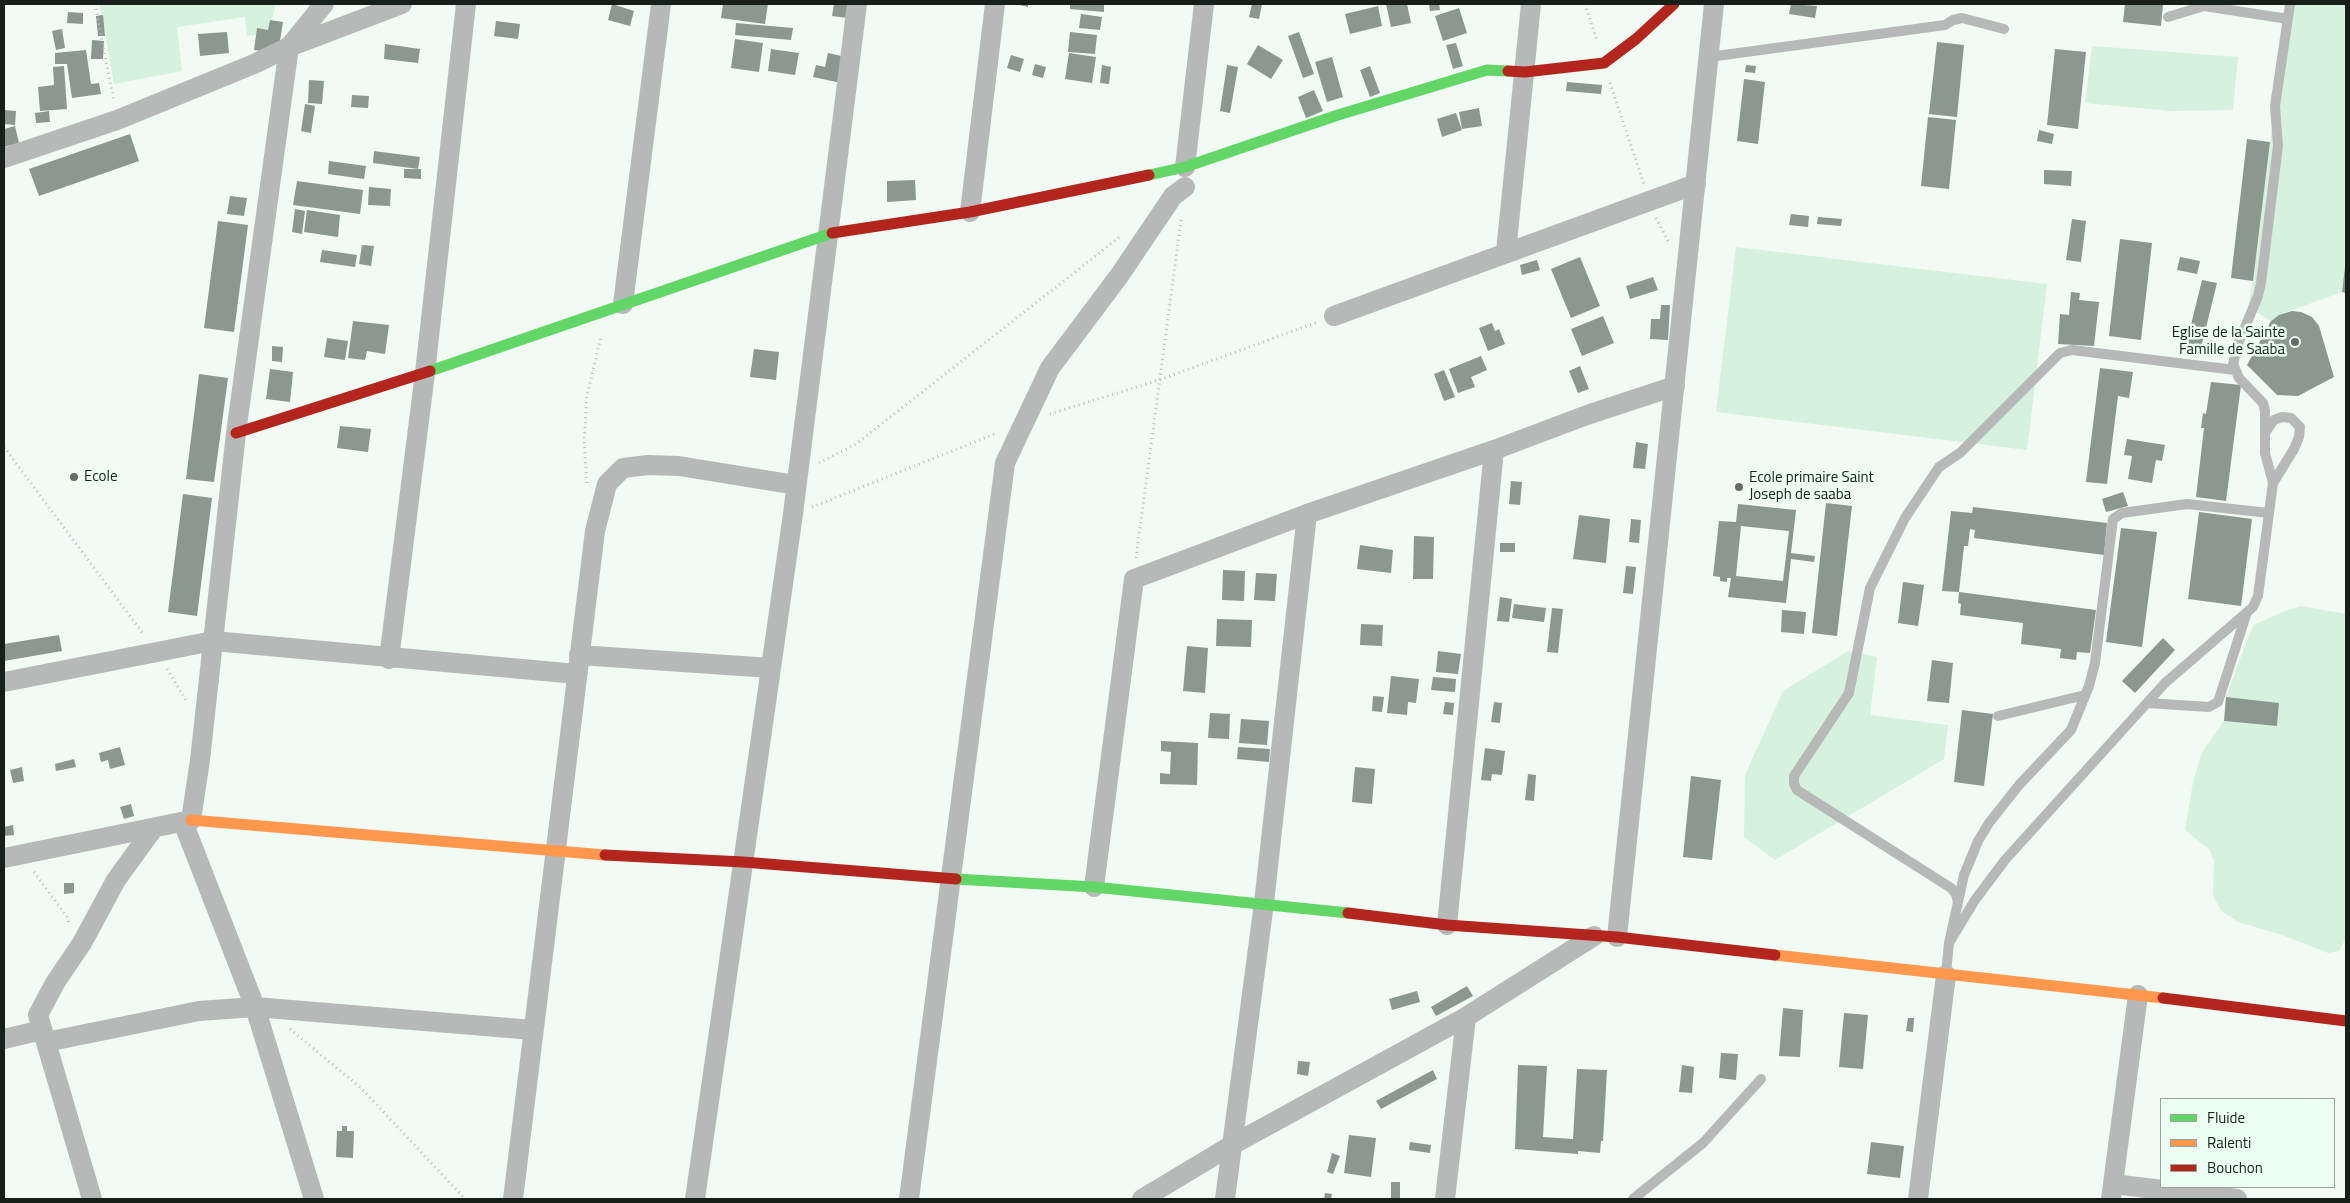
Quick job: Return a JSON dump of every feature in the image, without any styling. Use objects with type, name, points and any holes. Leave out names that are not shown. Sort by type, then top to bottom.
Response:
[{"type":"street","points":[[314,1199],[259,1007],[187,821],[213,641],[236,433],[289,47],[324,4]]},
{"type":"street","points":[[4,158],[117,120],[254,64],[289,47],[402,4]]},
{"type":"street","points":[[390,659],[425,373],[466,4]]},
{"type":"street","points":[[616,306],[661,4]]},
{"type":"street","points":[[695,1199],[793,514],[857,4]]},
{"type":"street","points":[[970,212],[996,4]]},
{"type":"street","points":[[909,1199],[1002,476],[1010,449],[1050,368],[1119,276],[1185,177],[1204,4]]},
{"type":"street","points":[[1506,252],[1526,72],[1531,4]]},
{"type":"street","points":[[236,433],[425,373],[827,234],[1185,177],[1338,115],[1487,70],[1526,72],[1604,63],[1631,44],[1674,4]]},
{"type":"street","points":[[1617,937],[1714,4]]},
{"type":"street","points":[[1334,316],[1696,184]]},
{"type":"street","points":[[1094,887],[1134,579],[1307,514],[1494,450],[1587,414],[1675,386]]},
{"type":"street","points":[[1447,925],[1494,450]]},
{"type":"street","points":[[513,1199],[596,523],[607,484],[623,468],[648,465],[679,466],[797,480]]},
{"type":"street","points":[[1225,1199],[1264,903],[1307,514]]},
{"type":"street","points":[[4,682],[213,641],[390,659],[578,665],[771,668]]},
{"type":"street","points":[[13,856],[187,821],[555,852],[743,862],[951,879],[1094,887],[1264,903],[1447,925],[1617,937],[2138,995],[2346,1021]]},
{"type":"street","points":[[92,1199],[38,1014],[116,880],[153,829]]},
{"type":"street","points":[[1142,1199],[1232,1145],[1466,1017],[1594,936]]},
{"type":"street","points":[[1918,1199],[1946,975]]},
{"type":"street","points":[[2138,995],[2112,1192],[2237,1199]]},
{"type":"street","points":[[4,1039],[44,1036],[190,1012],[259,1007],[533,1030]]},
{"type":"street","points":[[1445,1199],[1466,1017]]},
{"type":"lane","points":[[1949,943],[1975,900],[2005,860],[2165,683],[2254,607],[2258,596],[2272,483],[2265,453],[2265,411],[2263,403],[2239,378],[2233,364],[2238,344],[2258,296],[2261,283],[2278,146],[2275,106],[2290,4]]},
{"type":"lane","points":[[2168,17],[2204,6],[2288,19]]},
{"type":"lane","points":[[1709,57],[1945,25],[1953,20],[1962,18],[2004,29]]},
{"type":"lane","points":[[1958,902],[1951,888],[1798,790],[1794,784],[1794,776],[1849,693],[1870,588],[1896,535],[1938,467],[1960,453],[2060,353],[2072,350],[2235,370]]},
{"type":"lane","points":[[2265,434],[2274,420],[2282,417],[2290,418],[2300,427],[2299,437],[2294,449],[2272,483]]},
{"type":"lane","points":[[1946,975],[1949,943],[1964,875],[1978,841],[2019,785],[2071,730],[2085,695],[2095,663],[2114,519],[2117,515],[2188,504],[2269,512]]},
{"type":"lane","points":[[2147,703],[2210,707],[2218,702],[2246,614]]},
{"type":"lane","points":[[1998,716],[2085,695]]},
{"type":"lane","points":[[1633,1199],[1703,1143],[1761,1079]]},
{"type":"path","points":[[95,4],[117,120]]},
{"type":"path","points":[[1585,4],[1649,200],[1661,229],[1686,274]]},
{"type":"path","points":[[1134,579],[1185,177]]},
{"type":"path","points":[[797,480],[856,444],[1127,231]]},
{"type":"path","points":[[588,492],[584,442],[587,396],[616,306]]},
{"type":"path","points":[[793,514],[1023,423],[1159,380],[1334,316]]},
{"type":"path","points":[[4,447],[157,653],[190,706]]},
{"type":"path","points":[[13,856],[67,917],[70,926]]},
{"type":"path","points":[[259,1007],[362,1089],[465,1199]]},
{"type":"green space","points":[[100,4],[276,4],[268,34],[247,36],[245,17],[177,27],[182,71],[114,84]]},
{"type":"green space","points":[[2290,4],[2346,4],[2346,255],[2342,292],[2279,315],[2271,321],[2248,307]]},
{"type":"green space","points":[[2092,46],[2238,57],[2233,110],[2171,111],[2085,103]]},
{"type":"green space","points":[[1736,247],[2047,284],[2027,450],[1716,412]]},
{"type":"green space","points":[[2301,606],[2346,614],[2346,938],[2339,951],[2328,953],[2282,935],[2238,922],[2221,911],[2213,895],[2214,860],[2209,849],[2185,830],[2193,782],[2202,752],[2224,721],[2277,726],[2279,703],[2226,697],[2254,625],[2282,612]]},
{"type":"green space","points":[[1848,651],[1877,657],[1870,715],[1948,725],[1944,759],[1775,860],[1744,837],[1745,775],[1783,691]]},
{"type":"building","points":[[612,4],[634,11],[630,26],[608,20]]},
{"type":"building","points":[[723,4],[768,4],[765,24],[721,18]]},
{"type":"building","points":[[834,4],[849,4],[847,18],[832,16]]},
{"type":"building","points":[[1015,4],[1028,4],[1028,7]]},
{"type":"building","points":[[1070,4],[1104,4],[1104,12],[1070,9]]},
{"type":"building","points":[[1252,4],[1262,4],[1259,19],[1249,17]]},
{"type":"building","points":[[1386,4],[1407,4],[1411,23],[1391,27]]},
{"type":"building","points":[[1429,4],[1439,4],[1440,10],[1430,11]]},
{"type":"building","points":[[1791,4],[1817,6],[1815,18],[1789,14]]},
{"type":"building","points":[[2125,4],[2163,4],[2161,26],[2123,22]]},
{"type":"building","points":[[1378,6],[1382,26],[1350,34],[1345,14]]},
{"type":"building","points":[[1459,8],[1467,33],[1443,41],[1435,16]]},
{"type":"building","points":[[68,12],[83,13],[83,24],[67,23]]},
{"type":"building","points":[[1081,14],[1102,17],[1100,30],[1079,28]]},
{"type":"building","points":[[103,15],[105,36],[98,36],[96,16]]},
{"type":"building","points":[[270,20],[283,22],[278,53],[254,50],[257,28],[268,30]]},
{"type":"building","points":[[496,21],[520,24],[518,39],[494,36]]},
{"type":"building","points":[[736,23],[793,28],[791,40],[735,35]]},
{"type":"building","points":[[62,29],[65,48],[56,50],[52,31]]},
{"type":"building","points":[[227,32],[229,53],[200,56],[198,34]]},
{"type":"building","points":[[1070,32],[1097,35],[1095,54],[1068,52]]},
{"type":"building","points":[[1299,32],[1314,74],[1303,78],[1288,36]]},
{"type":"building","points":[[735,39],[763,43],[759,72],[731,68]]},
{"type":"building","points":[[92,40],[104,41],[103,59],[91,59]]},
{"type":"building","points":[[1937,42],[1964,45],[1957,117],[1929,114]]},
{"type":"building","points":[[1456,43],[1463,66],[1453,69],[1446,45]]},
{"type":"building","points":[[385,44],[420,49],[418,63],[384,59]]},
{"type":"building","points":[[1258,45],[1283,60],[1271,79],[1247,64]]},
{"type":"building","points":[[771,49],[799,53],[795,75],[768,71]]},
{"type":"building","points":[[2055,49],[2086,52],[2078,129],[2047,125]]},
{"type":"building","points":[[86,50],[91,84],[99,83],[101,94],[72,98],[67,64],[55,64],[55,53]]},
{"type":"building","points":[[828,53],[846,57],[841,83],[813,77],[816,65],[825,67]]},
{"type":"building","points":[[1069,53],[1096,57],[1092,83],[1065,79]]},
{"type":"building","points":[[1011,55],[1024,59],[1020,72],[1007,68]]},
{"type":"building","points":[[1332,57],[1343,97],[1327,102],[1315,62]]},
{"type":"building","points":[[1035,64],[1046,67],[1043,78],[1032,75]]},
{"type":"building","points":[[1102,65],[1111,67],[1109,84],[1100,83]]},
{"type":"building","points":[[1227,65],[1238,67],[1230,113],[1220,111]]},
{"type":"building","points":[[1746,65],[1756,66],[1755,73],[1745,72]]},
{"type":"building","points":[[64,66],[67,109],[40,111],[38,87],[54,85],[53,67]]},
{"type":"building","points":[[1370,66],[1380,93],[1370,97],[1360,70]]},
{"type":"building","points":[[1744,79],[1765,82],[1758,144],[1737,141]]},
{"type":"building","points":[[309,80],[324,81],[322,104],[308,103]]},
{"type":"building","points":[[1567,82],[1602,85],[1601,94],[1566,91]]},
{"type":"building","points":[[1314,90],[1323,111],[1306,118],[1298,97]]},
{"type":"building","points":[[352,95],[369,96],[368,108],[351,107]]},
{"type":"building","points":[[305,104],[315,106],[311,133],[301,131]]},
{"type":"building","points":[[1479,108],[1482,126],[1462,129],[1459,112]]},
{"type":"building","points":[[4,110],[16,111],[15,125],[4,124]]},
{"type":"building","points":[[49,111],[50,122],[36,123],[35,113]]},
{"type":"building","points":[[1456,113],[1462,130],[1442,137],[1437,119]]},
{"type":"building","points":[[1928,117],[1956,120],[1949,189],[1921,186]]},
{"type":"building","points":[[15,126],[19,143],[4,147],[4,129]]},
{"type":"building","points":[[2039,130],[2054,134],[2052,144],[2037,141]]},
{"type":"building","points":[[130,134],[139,161],[39,196],[29,169]]},
{"type":"building","points":[[2247,139],[2270,142],[2253,281],[2231,278]]},
{"type":"building","points":[[374,151],[420,157],[418,169],[373,163]]},
{"type":"building","points":[[329,161],[366,166],[364,179],[328,174]]},
{"type":"building","points":[[404,169],[421,169],[421,179],[404,178]]},
{"type":"building","points":[[2044,170],[2072,171],[2071,186],[2044,184]]},
{"type":"building","points":[[915,180],[916,200],[887,202],[887,181]]},
{"type":"building","points":[[297,181],[363,190],[360,214],[293,205]]},
{"type":"building","points":[[369,187],[391,189],[390,206],[368,205]]},
{"type":"building","points":[[230,196],[247,198],[244,216],[227,214]]},
{"type":"building","points":[[295,209],[305,211],[302,234],[292,232]]},
{"type":"building","points":[[307,210],[340,215],[338,237],[304,232]]},
{"type":"building","points":[[1791,214],[1809,216],[1808,227],[1789,225]]},
{"type":"building","points":[[1818,217],[1842,219],[1841,226],[1817,224]]},
{"type":"building","points":[[2072,219],[2086,221],[2081,262],[2066,260]]},
{"type":"building","points":[[218,221],[248,225],[234,332],[204,328]]},
{"type":"building","points":[[2120,239],[2152,243],[2141,340],[2109,336]]},
{"type":"building","points":[[362,245],[374,246],[371,266],[359,264]]},
{"type":"building","points":[[322,250],[357,255],[355,267],[320,262]]},
{"type":"building","points":[[1580,257],[1600,306],[1571,318],[1551,269]]},
{"type":"building","points":[[2180,257],[2200,261],[2197,274],[2177,270]]},
{"type":"building","points":[[1537,260],[1540,270],[1522,275],[1520,265]]},
{"type":"building","points":[[2346,266],[2346,293],[2342,292]]},
{"type":"building","points":[[1653,277],[1658,290],[1630,299],[1626,286]]},
{"type":"building","points":[[2202,280],[2217,283],[2201,348],[2186,345]]},
{"type":"building","points":[[2071,292],[2080,293],[2079,300],[2099,302],[2094,346],[2058,344],[2060,314],[2069,315]]},
{"type":"building","points":[[1661,305],[1670,305],[1668,340],[1650,339],[1651,319],[1660,319]]},
{"type":"building","points":[[2292,311],[2301,312],[2312,317],[2319,326],[2334,377],[2298,396],[2277,395],[2247,365],[2271,321],[2279,315]]},
{"type":"building","points":[[1603,316],[1614,343],[1582,356],[1571,329]]},
{"type":"building","points":[[353,321],[389,325],[385,354],[367,351],[365,360],[348,358]]},
{"type":"building","points":[[1492,323],[1495,331],[1499,329],[1505,344],[1488,351],[1479,328]]},
{"type":"building","points":[[327,338],[348,341],[345,360],[324,357]]},
{"type":"building","points":[[272,346],[283,347],[282,362],[272,361]]},
{"type":"building","points":[[754,349],[779,352],[776,380],[750,377]]},
{"type":"building","points":[[1481,356],[1487,370],[1471,377],[1475,387],[1458,393],[1449,369]]},
{"type":"building","points":[[1580,366],[1589,389],[1578,393],[1569,371]]},
{"type":"building","points":[[2100,368],[2133,372],[2129,398],[2118,396],[2107,484],[2086,482]]},
{"type":"building","points":[[270,369],[293,372],[290,402],[266,399]]},
{"type":"building","points":[[1444,370],[1455,397],[1444,401],[1434,374]]},
{"type":"building","points":[[199,374],[228,378],[214,482],[186,479]]},
{"type":"building","points":[[2211,382],[2241,385],[2226,501],[2196,497],[2204,428],[2201,428],[2203,413],[2206,414]]},
{"type":"building","points":[[340,426],[371,429],[368,452],[337,448]]},
{"type":"building","points":[[2127,439],[2165,445],[2162,461],[2156,460],[2152,483],[2128,479],[2132,456],[2124,455]]},
{"type":"building","points":[[1636,442],[1648,444],[1645,469],[1633,468]]},
{"type":"building","points":[[1511,481],[1522,482],[1520,505],[1509,504]]},
{"type":"building","points":[[2123,492],[2128,506],[2106,512],[2102,499]]},
{"type":"building","points":[[183,494],[212,498],[197,616],[168,612]]},
{"type":"building","points":[[1826,503],[1852,506],[1837,636],[1812,633]]},
{"type":"building","points":[[1738,504],[1796,510],[1791,553],[1815,556],[1814,562],[1791,559],[1786,603],[1728,597],[1731,578],[1727,578],[1727,582],[1720,581],[1720,577],[1713,576],[1719,521],[1736,522]],"holes":[[[1741,526],[1789,531],[1783,581],[1736,576]]]},
{"type":"building","points":[[1973,507],[2107,523],[2104,555],[1974,538],[1975,530],[1970,529],[1968,546],[1964,546],[1959,592],[1942,591],[1951,511],[1972,513]]},
{"type":"building","points":[[2199,512],[2252,519],[2241,606],[2188,599]]},
{"type":"building","points":[[1579,515],[1610,519],[1606,563],[1573,559]]},
{"type":"building","points":[[1631,519],[1641,520],[1639,543],[1629,542]]},
{"type":"building","points":[[2121,528],[2157,532],[2142,647],[2106,642]]},
{"type":"building","points":[[1414,536],[1434,537],[1433,579],[1413,579]]},
{"type":"building","points":[[1500,543],[1515,543],[1515,552],[1500,552]]},
{"type":"building","points":[[1360,545],[1393,550],[1391,573],[1357,569]]},
{"type":"building","points":[[1626,566],[1636,567],[1633,594],[1623,593]]},
{"type":"building","points":[[1223,570],[1245,571],[1244,601],[1222,600]]},
{"type":"building","points":[[1256,573],[1277,574],[1275,601],[1254,600]]},
{"type":"building","points":[[1903,582],[1924,585],[1918,626],[1898,623]]},
{"type":"building","points":[[1959,592],[2096,610],[2090,653],[2077,652],[2076,660],[2060,658],[2061,649],[2021,644],[2023,623],[1960,615]]},
{"type":"building","points":[[1500,597],[1512,599],[1509,622],[1497,621]]},
{"type":"building","points":[[1514,604],[1546,608],[1544,622],[1512,618]]},
{"type":"building","points":[[1552,608],[1563,609],[1558,653],[1547,652]]},
{"type":"building","points":[[1782,610],[1806,612],[1804,634],[1781,632]]},
{"type":"building","points":[[1217,619],[1252,620],[1251,647],[1216,646]]},
{"type":"building","points":[[1361,624],[1383,625],[1382,646],[1360,645]]},
{"type":"building","points":[[59,635],[62,651],[4,661],[4,644]]},
{"type":"building","points":[[2163,638],[2175,650],[2135,693],[2122,681]]},
{"type":"building","points":[[1187,646],[1208,648],[1205,693],[1183,691]]},
{"type":"building","points":[[1438,651],[1461,654],[1458,674],[1436,672]]},
{"type":"building","points":[[1932,660],[1953,663],[1949,703],[1927,701]]},
{"type":"building","points":[[1391,676],[1419,679],[1416,703],[1408,702],[1407,715],[1387,713]]},
{"type":"building","points":[[1433,677],[1456,679],[1455,692],[1431,690]]},
{"type":"building","points":[[1373,696],[1384,697],[1382,712],[1372,711]]},
{"type":"building","points":[[2226,697],[2279,703],[2277,726],[2224,721]]},
{"type":"building","points":[[1445,702],[1454,703],[1453,715],[1443,714]]},
{"type":"building","points":[[1494,702],[1502,703],[1500,723],[1491,722]]},
{"type":"building","points":[[1962,710],[1993,714],[1984,786],[1954,782]]},
{"type":"building","points":[[1210,713],[1230,714],[1229,739],[1208,738]]},
{"type":"building","points":[[1241,719],[1269,721],[1267,745],[1239,743]]},
{"type":"building","points":[[1161,741],[1198,743],[1197,785],[1160,784],[1160,773],[1170,774],[1171,752],[1161,751]]},
{"type":"building","points":[[120,747],[125,765],[110,769],[108,760],[101,762],[99,753]]},
{"type":"building","points":[[1238,747],[1270,749],[1269,762],[1237,759]]},
{"type":"building","points":[[1485,748],[1505,751],[1502,775],[1492,774],[1491,781],[1481,780]]},
{"type":"building","points":[[74,759],[76,767],[56,771],[55,764]]},
{"type":"building","points":[[22,767],[24,781],[13,783],[10,770]]},
{"type":"building","points":[[1355,767],[1375,769],[1372,804],[1352,802]]},
{"type":"building","points":[[1528,774],[1536,775],[1534,801],[1525,800]]},
{"type":"building","points":[[1691,776],[1721,780],[1712,860],[1683,857]]},
{"type":"building","points":[[131,804],[134,816],[124,819],[120,807]]},
{"type":"building","points":[[13,825],[14,835],[4,836],[4,827]]},
{"type":"building","points":[[64,883],[74,883],[74,893],[64,894]]},
{"type":"building","points":[[1467,986],[1473,996],[1436,1016],[1431,1007]]},
{"type":"building","points":[[1417,991],[1420,1002],[1392,1010],[1389,999]]},
{"type":"building","points":[[1783,1008],[1803,1010],[1800,1057],[1779,1056]]},
{"type":"building","points":[[1844,1013],[1868,1015],[1863,1069],[1839,1067]]},
{"type":"building","points":[[1908,1018],[1914,1018],[1913,1032],[1906,1031]]},
{"type":"building","points":[[1721,1053],[1738,1054],[1736,1080],[1719,1078]]},
{"type":"building","points":[[1298,1061],[1310,1062],[1308,1076],[1297,1074]]},
{"type":"building","points":[[1518,1065],[1547,1066],[1543,1137],[1573,1139],[1577,1069],[1607,1070],[1603,1141],[1601,1141],[1600,1153],[1578,1151],[1578,1154],[1515,1149]]},
{"type":"building","points":[[1682,1065],[1694,1067],[1692,1093],[1679,1092]]},
{"type":"building","points":[[1433,1070],[1437,1079],[1381,1109],[1376,1101]]},
{"type":"building","points":[[342,1126],[347,1126],[347,1131],[354,1131],[353,1158],[336,1157],[337,1131],[342,1131]]},
{"type":"building","points":[[1349,1135],[1376,1138],[1371,1177],[1344,1173]]},
{"type":"building","points":[[1410,1142],[1431,1145],[1430,1153],[1409,1150]]},
{"type":"building","points":[[1871,1142],[1904,1146],[1900,1178],[1867,1174]]},
{"type":"building","points":[[1332,1153],[1340,1156],[1333,1174],[1327,1172]]},
{"type":"building","points":[[1391,1182],[1400,1182],[1400,1199],[1391,1199]]},
{"type":"building","points":[[1325,1193],[1332,1194],[1331,1199],[1324,1199]]},
{"type":"traffic: fast","points":[[1149,175],[1185,167],[1338,115],[1487,70],[1508,71]]},
{"type":"traffic: fast","points":[[430,371],[832,233]]},
{"type":"traffic: fast","points":[[956,879],[1094,887],[1348,913]]},
{"type":"traffic: slow","points":[[191,820],[605,855]]},
{"type":"traffic: slow","points":[[1775,955],[2163,998]]},
{"type":"traffic: jam","points":[[1508,71],[1525,72],[1604,63],[1636,39],[1674,4]]},
{"type":"traffic: jam","points":[[832,233],[970,212],[1149,175]]},
{"type":"traffic: jam","points":[[236,433],[430,371]]},
{"type":"traffic: jam","points":[[605,855],[743,862],[956,879]]},
{"type":"traffic: jam","points":[[1348,913],[1447,925],[1617,937],[1775,955]]},
{"type":"traffic: jam","points":[[2163,998],[2346,1021]]},
{"type":"place","name":"Eglise de la Sainte Famille de Saaba","points":[[2295,342]]},
{"type":"place","name":"Ecole","points":[[74,477]]},
{"type":"place","name":"Ecole primaire Saint Joseph de saaba","points":[[1739,487]]}]
